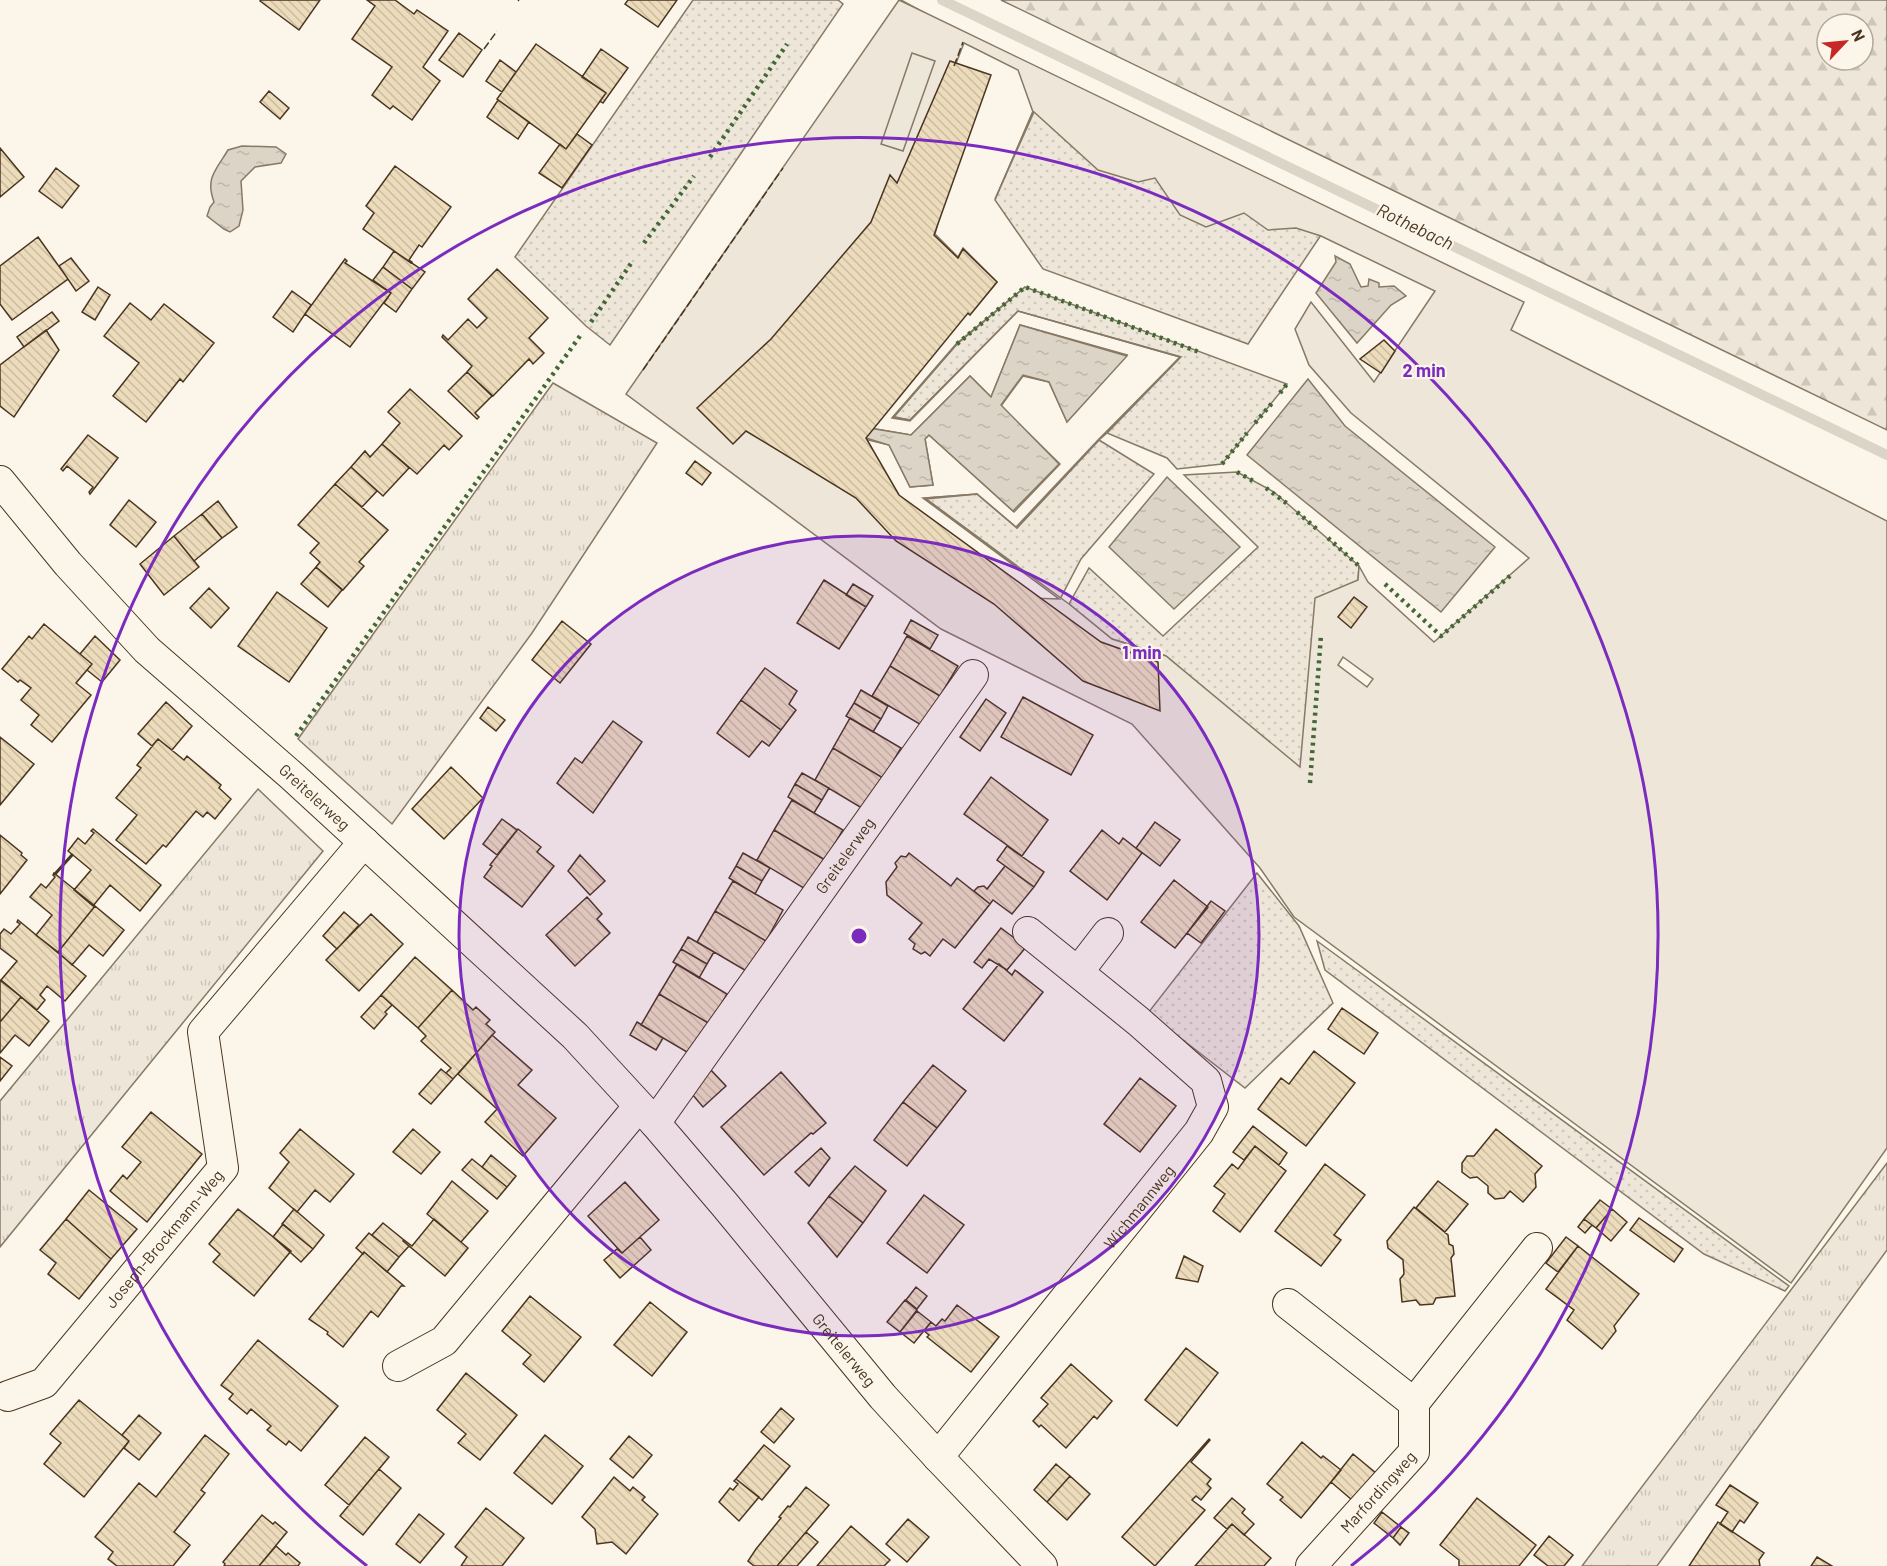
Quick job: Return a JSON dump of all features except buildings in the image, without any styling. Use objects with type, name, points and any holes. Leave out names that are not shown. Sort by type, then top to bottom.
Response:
[{"type":"street","name":"Greitelerweg","points":[[0,481],[68,564],[147,650],[292,776],[575,1036],[647,1114],[797,1290],[883,1397],[1042,1566]]},
{"type":"street","name":"Greitelerweg","points":[[398,1366],[444,1341],[647,1114],[972,675]]},
{"type":"street","name":"Joseph-Brockmann-Weg","points":[[8,1396],[44,1383],[223,1168],[202,1032],[364,842]]},
{"type":"street","name":"Wichmannweg","points":[[938,1457],[1199,1132],[1213,1107],[1206,1081],[1138,1021],[1028,932]]},
{"type":"street","points":[[1078,972],[1108,933]]},
{"type":"street","points":[[1288,1304],[1414,1403],[1537,1248]]},
{"type":"street","name":"Marfordingweg","points":[[1311,1566],[1414,1452],[1414,1403]]},
{"type":"green space","points":[[693,0],[838,0],[843,4],[610,345],[586,326],[515,257]]},
{"type":"green space","points":[[899,0],[1524,302],[1511,330],[1887,521],[1887,1148],[1791,1283],[1294,917],[1260,868],[1132,724],[941,629],[626,394]],"holes":[[[964,43],[1018,70],[1033,112],[995,199],[1034,112],[1098,170],[1138,182],[1155,178],[1180,215],[1206,227],[1244,213],[1268,230],[1296,228],[1321,236],[1435,291],[1374,382],[1311,302],[1295,329],[1309,365],[1351,413],[1529,558],[1434,642],[1368,582],[1359,566],[1358,580],[1315,598],[1300,767],[1166,656],[1112,639],[1069,604],[926,499],[977,494],[923,498],[1059,599],[1028,598],[836,462],[856,437],[889,445],[910,487],[933,485],[925,439],[929,435],[1014,512],[1060,464],[1001,406],[1023,376],[1049,382],[1067,422],[1127,355],[1020,325],[991,397],[970,376],[911,435],[864,427],[961,307],[970,315],[997,282],[963,248],[958,257],[935,234],[948,186],[955,66]],[[1343,657],[1373,679],[1367,687],[1338,665]]]},
{"type":"green space","points":[[901,0],[1435,290],[1321,235],[1248,344],[1043,269],[995,200],[1033,111],[1019,69]]},
{"type":"green space","points":[[1001,0],[1887,0],[1887,430]]},
{"type":"green space","points":[[1025,287],[1287,384],[1222,464],[1177,469],[1167,458],[1107,433],[1180,357],[1018,311],[910,420],[893,417],[957,344]]},
{"type":"green space","points":[[1025,287],[957,344],[894,417],[910,420],[1018,311],[910,421],[892,418],[956,344]]},
{"type":"green space","points":[[1018,311],[1181,357],[1017,528],[977,494],[1016,527],[1098,440],[1180,357]]},
{"type":"green space","points":[[553,383],[657,443],[532,633],[392,824],[298,739]]},
{"type":"green space","points":[[1099,440],[1154,474],[1081,559],[1060,599],[925,498],[977,494],[1017,528]]},
{"type":"green space","points":[[1237,472],[1274,492],[1359,566],[1358,580],[1301,768],[1364,694],[1386,685],[1398,609],[1487,928],[1166,656],[1112,639],[1069,604],[1089,568],[1163,636],[1258,547],[1184,475]]},
{"type":"green space","points":[[258,789],[323,851],[0,1247],[0,1101]]},
{"type":"green space","points":[[1257,873],[1299,926],[1333,1003],[1245,1088],[1148,1013]]},
{"type":"green space","points":[[1317,941],[1789,1286],[1785,1291],[1704,1254],[1325,970]]},
{"type":"green space","points":[[1887,1163],[1887,1250],[1657,1566],[1582,1566]]},
{"type":"shaded area","points":[[912,53],[935,61],[903,151],[881,144]]},
{"type":"water","points":[[242,146],[276,147],[286,154],[281,163],[255,167],[241,181],[243,210],[239,226],[230,232],[207,216],[214,202],[211,180],[228,150]]},
{"type":"water","points":[[1335,256],[1350,264],[1361,287],[1368,286],[1369,279],[1379,283],[1379,287],[1394,286],[1406,296],[1391,305],[1357,343],[1316,293],[1336,262]]},
{"type":"water","points":[[1020,325],[1127,356],[1067,422],[1049,382],[1023,375],[1001,405],[1059,464],[1013,511],[929,435],[925,439],[933,485],[910,487],[889,445],[866,438],[851,425],[911,435],[970,376],[991,397]]},
{"type":"water","points":[[1308,379],[1345,426],[1495,547],[1441,612],[1247,455]]},
{"type":"water","points":[[1167,477],[1240,547],[1174,609],[1109,547]]},
{"type":"waterway","name":"Rothebach","points":[[942,0],[1887,455]]},
{"type":"hedge","points":[[710,157],[787,44]]},
{"type":"hedge","points":[[644,243],[694,176]]},
{"type":"hedge","points":[[591,322],[632,262]]},
{"type":"hedge","points":[[957,344],[1025,287],[1199,352]]},
{"type":"hedge","points":[[296,736],[580,336]]},
{"type":"hedge","points":[[1280,393],[1287,384]]},
{"type":"hedge","points":[[1255,423],[1273,402]]},
{"type":"hedge","points":[[1222,464],[1247,433]]},
{"type":"hedge","points":[[1237,472],[1255,482]]},
{"type":"hedge","points":[[1266,488],[1289,505]]},
{"type":"hedge","points":[[1297,512],[1318,530]]},
{"type":"hedge","points":[[1328,538],[1359,566]]},
{"type":"hedge","points":[[1385,584],[1441,636],[1511,575]]},
{"type":"hedge","points":[[1310,783],[1321,635]]},
{"type":"fence","points":[[484,49],[497,31]]},
{"type":"fence","points":[[954,66],[963,42]]},
{"type":"fence","points":[[643,370],[783,168]]},
{"type":"wall","points":[[55,874],[72,855]]}]
